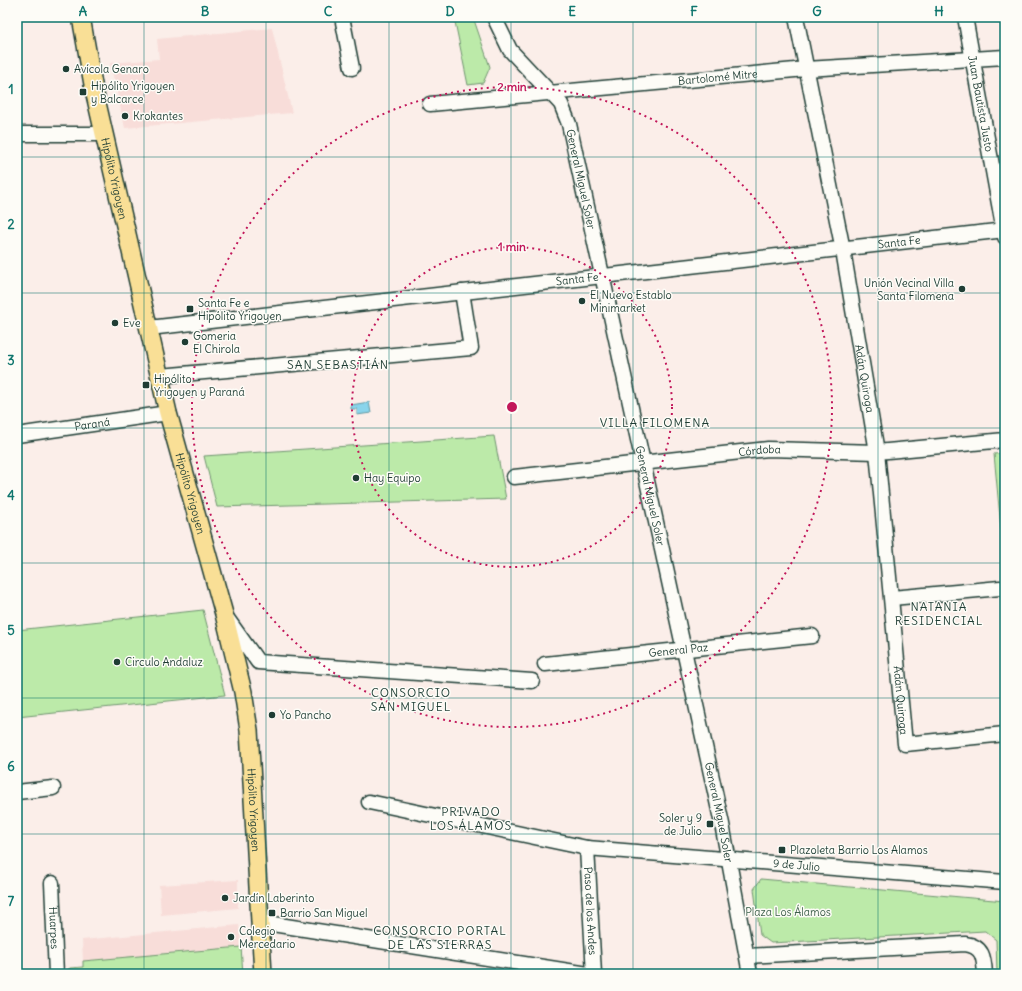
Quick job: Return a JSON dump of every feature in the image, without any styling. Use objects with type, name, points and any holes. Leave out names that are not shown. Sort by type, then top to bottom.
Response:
[{"type":"main road","name":"Hipólito Yrigoyen","points":[[81,17],[105,134],[168,413],[224,614],[243,692],[249,730],[263,974]]},
{"type":"street","points":[[342,17],[352,68]]},
{"type":"street","name":"General Miguel Soler","points":[[494,17],[510,50],[561,104],[569,124],[730,859],[750,974]]},
{"type":"street","name":"Adán Quiroga","points":[[796,17],[842,250],[877,452],[905,744],[1005,734]]},
{"type":"street","name":"Juan Bautista Justo","points":[[965,17],[1005,233]]},
{"type":"street","name":"Bartolomé Mitre","points":[[430,104],[806,69],[1005,57]]},
{"type":"street","points":[[17,134],[105,134]]},
{"type":"street","name":"Santa Fe","points":[[149,328],[462,292],[1005,233]]},
{"type":"street","points":[[160,376],[471,348],[462,292]]},
{"type":"street","name":"Paraná","points":[[17,435],[168,413]]},
{"type":"street","name":"Córdoba","points":[[514,477],[768,449],[877,452],[1005,440]]},
{"type":"street","points":[[892,598],[1000,588]]},
{"type":"street","points":[[224,614],[258,662],[532,681]]},
{"type":"street","name":"General Paz","points":[[545,664],[812,636]]},
{"type":"street","points":[[17,792],[53,788]]},
{"type":"street","name":"9 de Julio","points":[[369,802],[588,848],[1005,882]]},
{"type":"street","name":"Paso de los Andes","points":[[588,848],[594,974]]},
{"type":"street","name":"Huarpes","points":[[52,883],[56,974]]},
{"type":"street","points":[[260,922],[588,974]]},
{"type":"street","points":[[747,956],[965,944],[978,948],[984,956],[985,974]]},
{"type":"shaded area","name":"Krokantes","points":[[272,28],[292,113],[125,128],[110,63],[159,59],[157,39]]},
{"type":"shaded area","points":[[238,880],[238,908],[161,915],[159,885]]},
{"type":"shaded area","name":"Colegio Mercedario","points":[[239,925],[241,947],[83,961],[82,940]]},
{"type":"green space","points":[[454,17],[473,17],[490,67],[483,83],[468,85]]},
{"type":"green space","name":"Hay Equipo","points":[[494,436],[506,499],[217,507],[204,456]]},
{"type":"green space","points":[[1005,453],[1005,572],[994,454]]},
{"type":"green space","name":"Circulo Andaluz","points":[[203,610],[225,695],[17,717],[17,630]]},
{"type":"green space","name":"Plaza Los Álamos","points":[[761,879],[1005,901],[1005,974],[997,974],[996,940],[985,931],[771,943],[760,935],[754,889]]},
{"type":"green space","points":[[241,947],[243,974],[66,974],[66,971],[70,968],[83,967],[83,961]]},
{"type":"water","points":[[369,402],[371,413],[357,415],[357,409],[351,409],[351,405]]},
{"type":"place","name":"Avícola Genaro","points":[[66,69]]},
{"type":"place","name":"Hipólito Yrigoyen y Balcarce","points":[[83,92]]},
{"type":"place","name":"Krokantes","points":[[125,116]]},
{"type":"place","name":"Unión Vecinal Villa Santa Filomena","points":[[962,289]]},
{"type":"place","name":"El Nuevo Establo Minimarket","points":[[582,301]]},
{"type":"place","name":"Santa Fe e Hipólito Yrigoyen","points":[[190,309]]},
{"type":"place","name":"Eve","points":[[115,323]]},
{"type":"place","name":"Gomeria El Chirola","points":[[185,342]]},
{"type":"place","name":"Hipólito Yrigoyen y Paraná","points":[[146,385]]},
{"type":"place","name":"Hay Equipo","points":[[356,478]]},
{"type":"place","name":"Circulo Andaluz","points":[[117,662]]},
{"type":"place","name":"Yo Pancho","points":[[272,715]]},
{"type":"place","name":"Soler y 9 de Julio","points":[[710,824]]},
{"type":"place","name":"Plazoleta Barrio Los Alamos","points":[[782,850]]},
{"type":"place","name":"Jardín Laberinto","points":[[225,898]]},
{"type":"place","name":"Barrio San Miguel","points":[[272,913]]},
{"type":"place","name":"Colegio Mercedario","points":[[231,937]]},
{"type":"district","name":"SAN SEBASTIÁN","points":[[338,364]]},
{"type":"district","name":"VILLA FILOMENA","points":[[655,422]]},
{"type":"district","name":"NATANIA RESIDENCIAL","points":[[939,613]]},
{"type":"district","name":"CONSORCIO SAN MIGUEL","points":[[411,699]]},
{"type":"district","name":"PRIVADO LOS ÁLAMOS","points":[[471,818]]},
{"type":"district","name":"CONSORCIO PORTAL DE LAS SIERRAS","points":[[440,937]]}]
